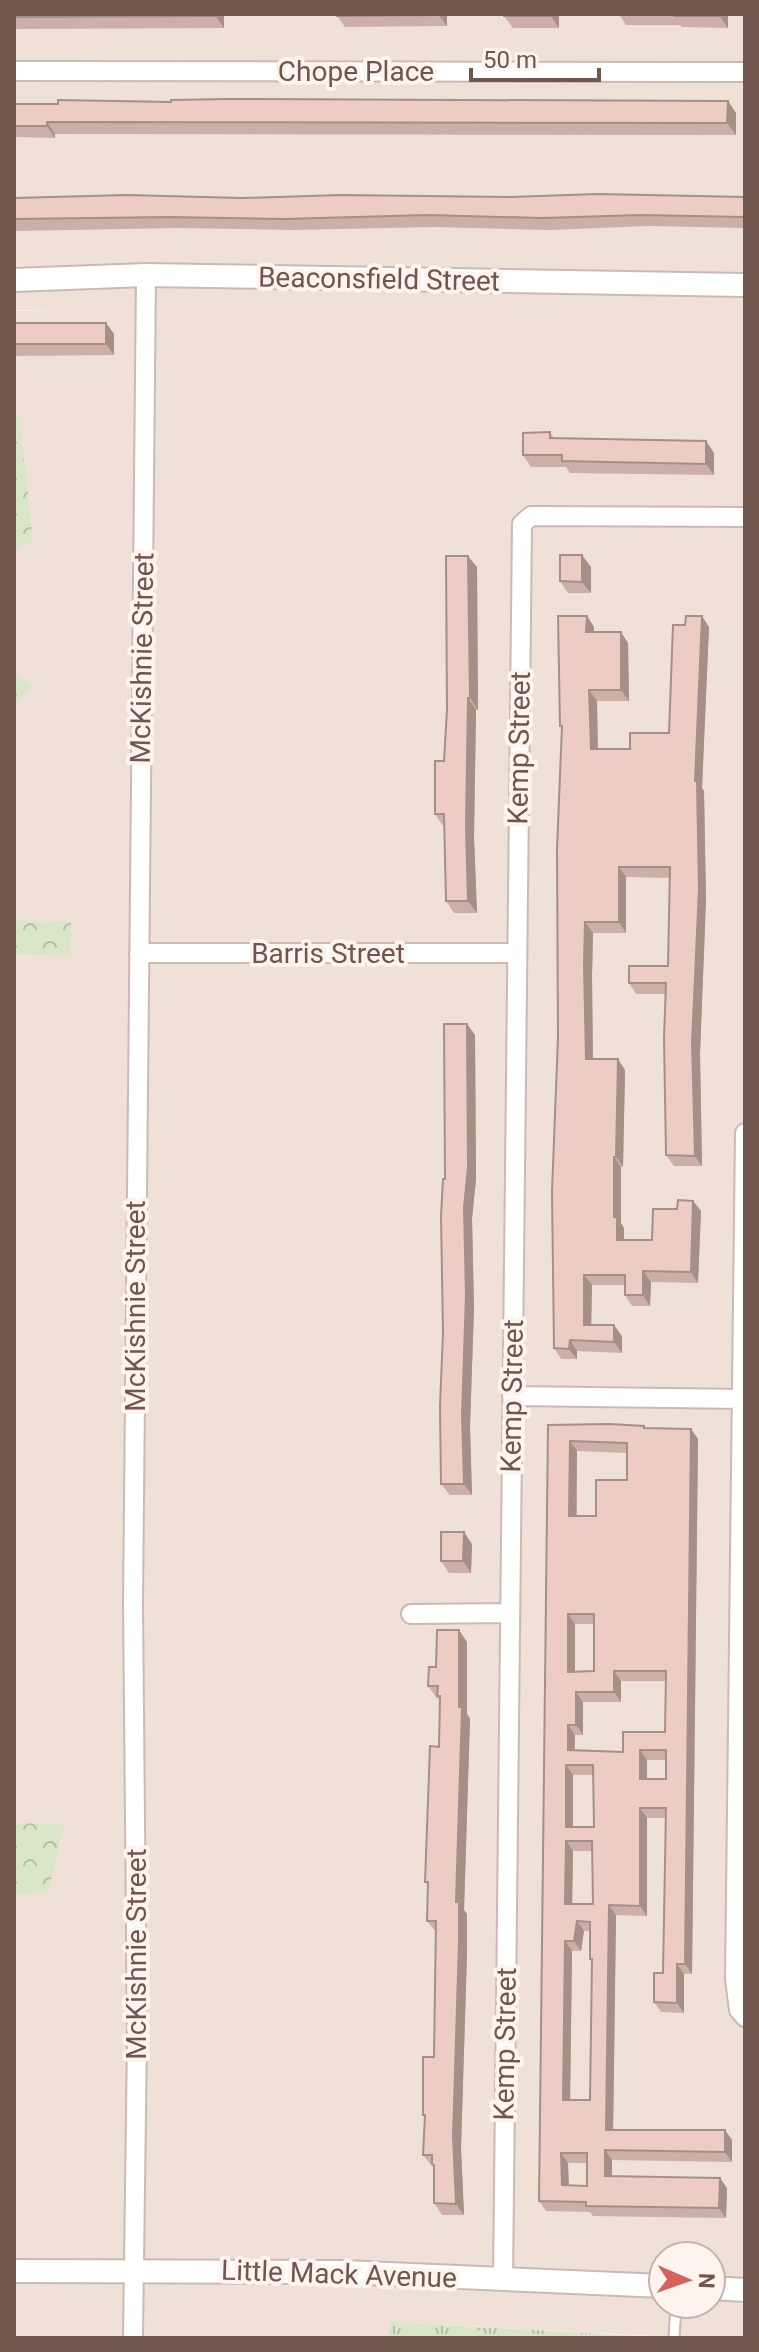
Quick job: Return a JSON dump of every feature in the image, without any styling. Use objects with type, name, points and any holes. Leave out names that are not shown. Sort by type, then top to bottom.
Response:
[{"type":"street","name":"Chope Place","points":[[14,71],[745,72]]},
{"type":"street","name":"Beaconsfield Street","points":[[14,280],[146,275],[745,285]]},
{"type":"street","name":"McKishnie Street","points":[[133,2338],[137,2038],[133,1602],[146,275]]},
{"type":"street","name":"Kemp Street","points":[[503,2280],[522,524],[531,516],[745,517]]},
{"type":"street","name":"Barris Street","points":[[139,953],[517,953]]},
{"type":"street","points":[[745,1133],[735,1979],[739,2010],[745,2017]]},
{"type":"street","points":[[512,1396],[744,1399]]},
{"type":"street","points":[[411,1614],[510,1613]]},
{"type":"street","name":"Little Mack Avenue","points":[[14,2271],[343,2272],[647,2285]]},
{"type":"path","points":[[478,2338],[479,2328]]},
{"type":"shaded area","points":[[14,14],[745,14],[745,2338],[390,2322],[390,2338],[14,2338],[14,311],[68,311],[14,310]]},
{"type":"green space","points":[[19,413],[33,541],[14,550],[14,414]]},
{"type":"green space","points":[[14,673],[34,685],[14,705]]},
{"type":"green space","points":[[14,920],[71,922],[70,956],[14,953]]},
{"type":"green space","points":[[14,1823],[64,1824],[48,1892],[14,1895]]},
{"type":"green space","points":[[390,2322],[676,2338],[390,2338]]},
{"type":"building","points":[[14,14],[216,14],[216,16],[14,17]]},
{"type":"building","points":[[439,14],[439,15],[337,16]]},
{"type":"building","points":[[551,14],[551,16],[504,16]]},
{"type":"building","points":[[720,14],[720,16],[674,16]]},
{"type":"building","points":[[227,99],[728,101],[727,123],[47,122],[47,126],[14,126],[14,104],[58,104],[58,100],[171,102]]},
{"type":"building","points":[[598,194],[745,197],[745,217],[427,215],[284,219],[14,219],[14,198]]},
{"type":"building","points":[[14,323],[106,323],[106,344],[14,344]]},
{"type":"building","points":[[550,432],[550,438],[706,441],[706,464],[562,461],[562,455],[523,455],[523,433]]},
{"type":"building","points":[[560,555],[582,555],[582,582],[560,581]]},
{"type":"building","points":[[446,556],[468,556],[468,901],[446,901],[444,814],[435,814],[435,761],[444,761],[447,710]]},
{"type":"building","points":[[558,616],[587,616],[586,632],[621,632],[621,690],[589,690],[591,749],[630,749],[630,733],[669,733],[673,625],[685,625],[686,616],[702,616],[695,781],[699,889],[692,1043],[695,1156],[666,1155],[666,983],[629,983],[629,966],[668,966],[670,867],[619,867],[619,922],[585,922],[584,965],[586,1059],[618,1059],[614,1157],[617,1240],[652,1240],[653,1209],[677,1209],[678,1200],[693,1201],[691,1272],[643,1271],[643,1295],[625,1295],[625,1275],[584,1275],[584,1325],[614,1325],[614,1342],[570,1340],[569,1349],[554,1348],[552,1192],[558,1037],[557,849],[562,726]]},
{"type":"building","points":[[444,1024],[467,1024],[468,1167],[464,1208],[466,1295],[462,1415],[464,1484],[441,1484]]},
{"type":"building","points":[[610,1424],[691,1429],[685,1964],[677,1964],[677,2003],[654,2002],[654,1973],[663,1973],[666,1808],[640,1808],[640,1906],[609,1905],[606,2130],[725,2130],[725,2152],[605,2150],[605,2176],[720,2178],[719,2208],[586,2206],[586,2202],[539,2201],[548,1425]],"holes":[[[570,1441],[627,1443],[627,1480],[596,1480],[596,1516],[569,1516]],[[568,1614],[594,1614],[594,1671],[568,1672]],[[614,1671],[666,1671],[665,1732],[623,1732],[623,1752],[568,1750],[568,1725],[576,1725],[576,1692],[614,1692]],[[640,1750],[666,1750],[666,1779],[640,1779]],[[566,1765],[593,1765],[594,1827],[566,1827]],[[566,1841],[592,1841],[593,1904],[565,1904]],[[577,1921],[590,1922],[590,2100],[563,2100],[565,1941],[574,1941]],[[561,2153],[587,2153],[587,2186],[562,2185]]]},
{"type":"building","points":[[441,1532],[464,1532],[463,1561],[441,1561]]},
{"type":"building","points":[[437,1630],[459,1630],[459,1707],[462,1707],[453,2136],[456,2204],[434,2203],[432,2155],[423,2155],[423,2057],[434,2057],[436,1921],[427,1921],[428,1882],[425,1882],[430,1746],[439,1747],[440,1696],[437,1696],[438,1686],[428,1686],[429,1667],[436,1667]]}]
